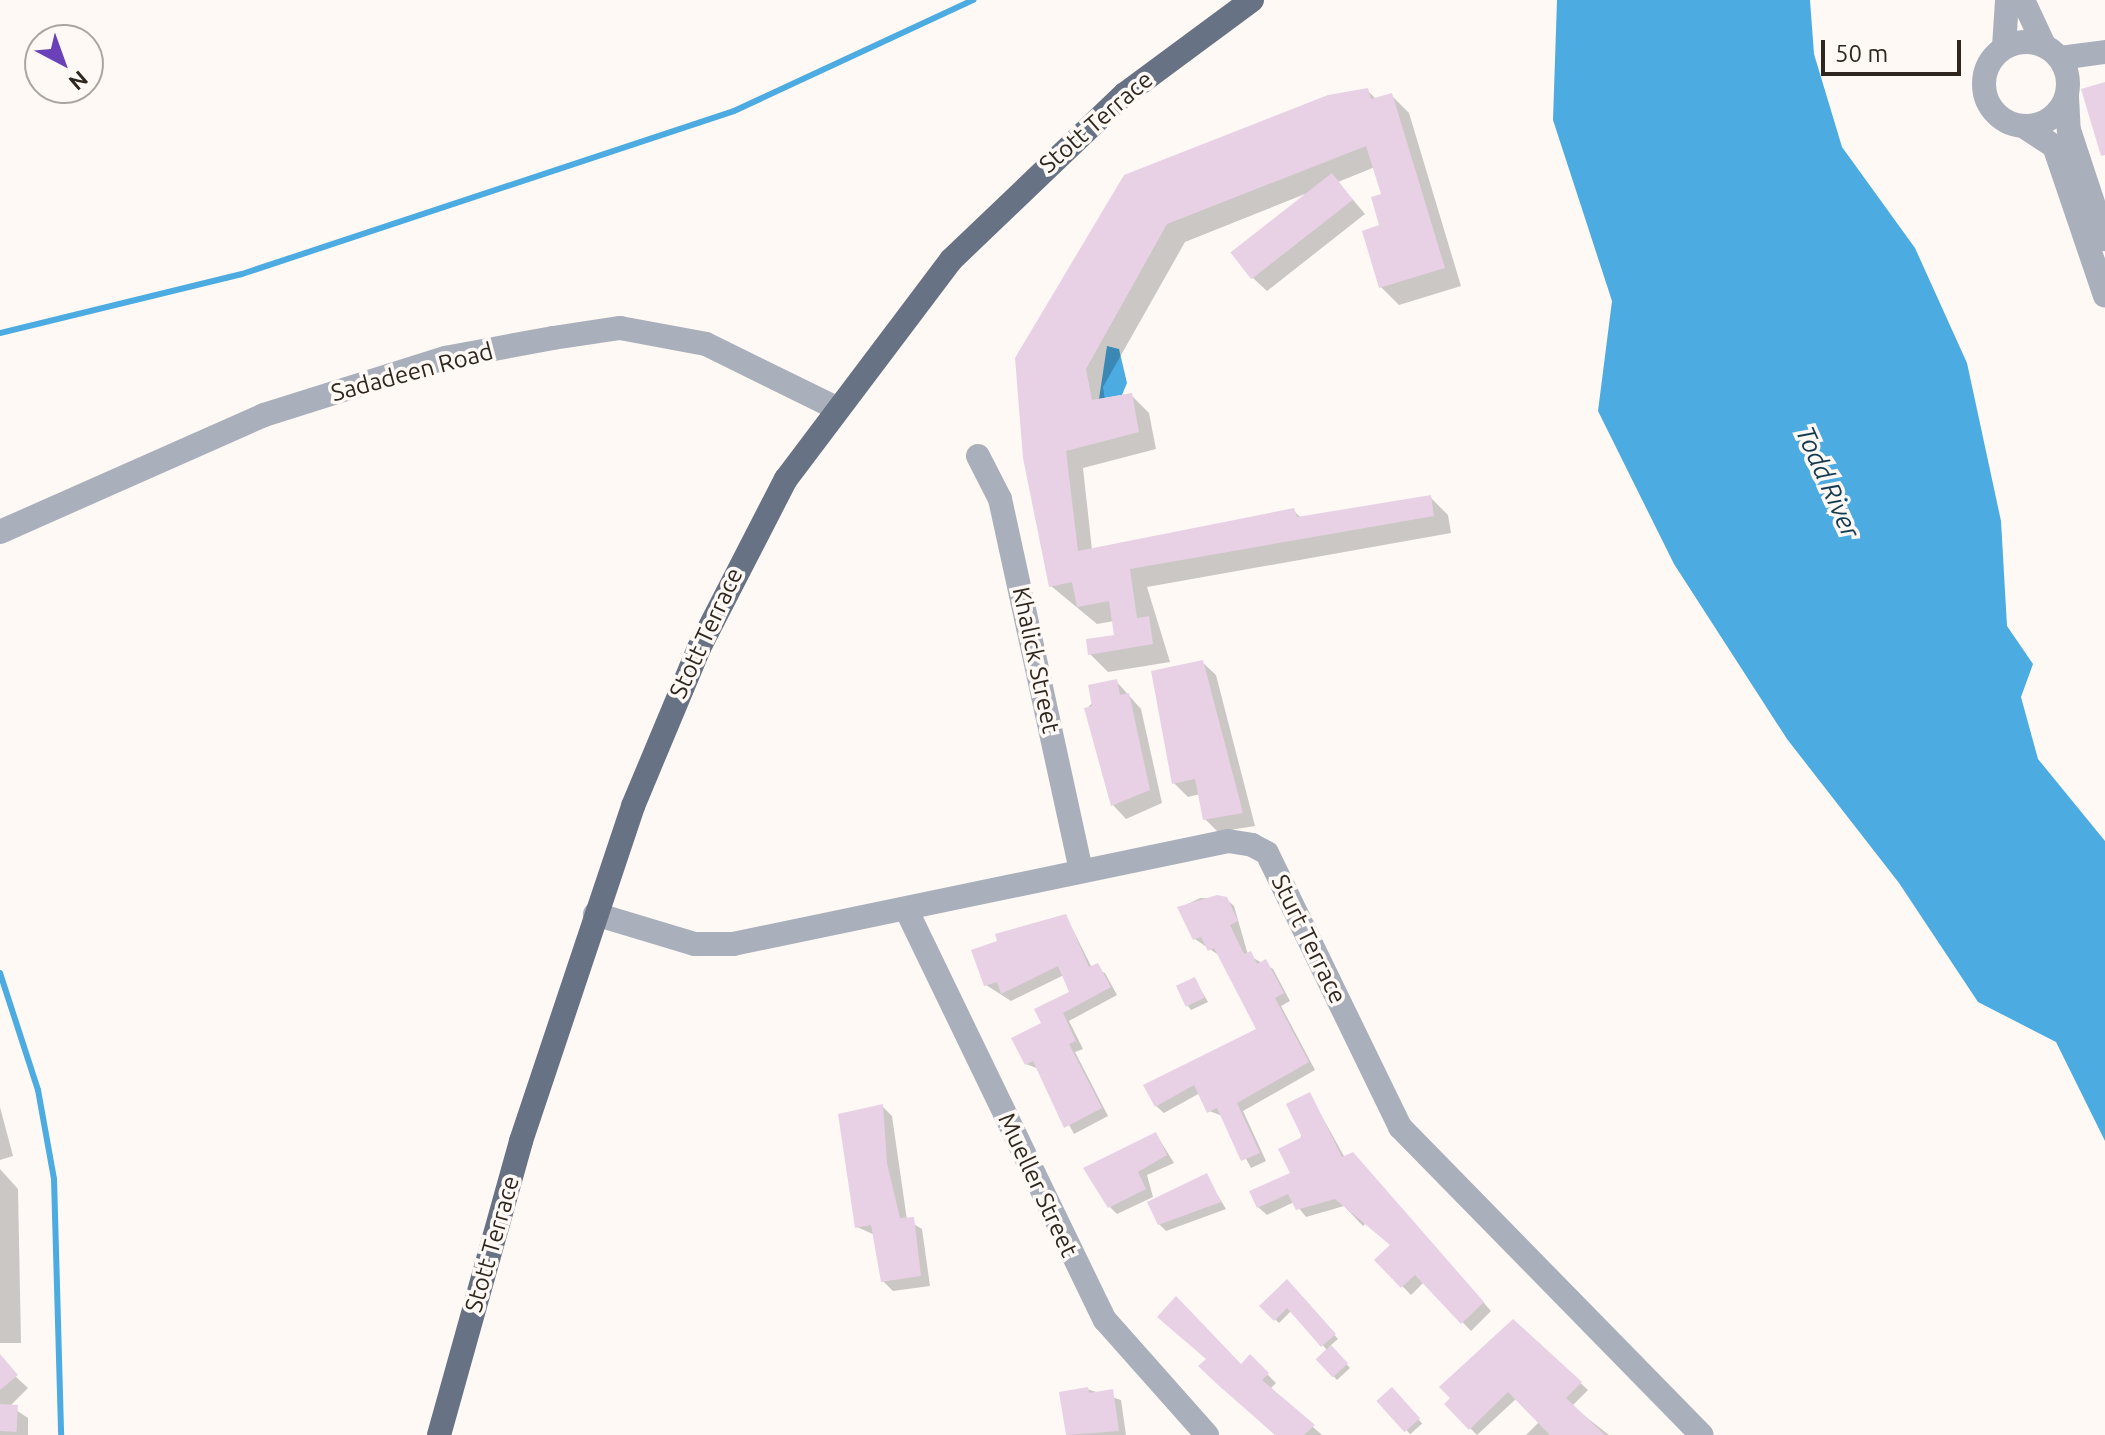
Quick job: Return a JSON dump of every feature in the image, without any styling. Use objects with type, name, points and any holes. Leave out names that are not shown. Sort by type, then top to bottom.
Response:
[{"type":"main road","name":"Stott Terrace","points":[[439,1435],[595,914],[699,648],[749,545],[834,407],[951,260],[1051,160],[1125,94],[1252,0]]},
{"type":"street","points":[[2007,0],[2004,47],[1988,65],[1984,89],[1993,111],[2054,146],[2105,296]]},
{"type":"street","points":[[2023,0],[2052,52],[2068,92],[2069,130],[2105,239]]},
{"type":"street","points":[[2004,47],[2052,52],[2105,52]]},
{"type":"street","points":[[2023,126],[2045,122],[2068,92],[2105,68]]},
{"type":"street","name":"Sadadeen Road","points":[[0,532],[264,415],[445,358],[553,338],[620,328],[706,344],[834,407]]},
{"type":"street","name":"Khalick Street","points":[[978,456],[1000,499],[1081,869]]},
{"type":"street","name":"Sturt Terrace","points":[[595,914],[695,944],[733,944],[907,911],[1081,869],[1228,841],[1267,853],[1400,1127],[1702,1435]]},
{"type":"street","name":"Mueller Street","points":[[907,911],[1105,1320],[1207,1435]]},
{"type":"water","name":"Todd River","points":[[1557,0],[1810,0],[1814,54],[1842,147],[1915,248],[1967,363],[2001,521],[2007,626],[2033,664],[2021,697],[2038,759],[2105,841],[2105,1141],[2056,1042],[1978,1002],[1899,883],[1787,739],[1674,564],[1598,411],[1612,301],[1553,120]]},
{"type":"water","points":[[1107,346],[1119,349],[1127,383],[1122,395],[1099,399]]},
{"type":"building","points":[[2105,82],[2105,155],[2101,156],[2081,89]]},
{"type":"building","points":[[1368,88],[1371,99],[1392,93],[1445,268],[1379,288],[1362,231],[1379,225],[1371,197],[1381,194],[1366,146],[1167,224],[1086,369],[1092,400],[1132,393],[1139,432],[1066,451],[1078,551],[1294,508],[1297,517],[1431,495],[1434,516],[1130,569],[1137,618],[1149,616],[1153,644],[1088,655],[1086,639],[1114,635],[1109,601],[1077,607],[1072,582],[1049,587],[1023,458],[1015,358],[1124,175],[1328,95]]},
{"type":"building","points":[[1332,173],[1353,200],[1251,279],[1230,252]]},
{"type":"building","points":[[1203,660],[1243,813],[1203,820],[1195,779],[1172,784],[1151,671]]},
{"type":"building","points":[[1117,679],[1120,695],[1129,693],[1150,790],[1111,806],[1084,708],[1092,706],[1088,685]]},
{"type":"building","points":[[1217,895],[1227,897],[1238,921],[1230,925],[1244,954],[1251,951],[1257,964],[1266,959],[1284,993],[1275,998],[1309,1062],[1237,1103],[1260,1153],[1241,1161],[1217,1108],[1207,1113],[1194,1085],[1155,1107],[1143,1085],[1256,1029],[1214,948],[1208,951],[1201,937],[1193,940],[1177,907]]},
{"type":"building","points":[[1066,914],[1089,967],[1098,963],[1111,987],[1063,1013],[1076,1041],[1069,1044],[1102,1108],[1064,1128],[1033,1061],[1025,1065],[1011,1038],[1041,1023],[1034,1009],[1069,992],[1058,966],[1001,994],[997,982],[984,986],[971,950],[997,941],[995,934]]},
{"type":"building","points":[[1195,977],[1205,998],[1186,1007],[1176,986]]},
{"type":"building","points":[[1310,1092],[1342,1157],[1353,1152],[1484,1302],[1461,1324],[1415,1275],[1401,1288],[1374,1260],[1390,1245],[1335,1199],[1296,1210],[1288,1194],[1257,1208],[1249,1191],[1290,1173],[1278,1149],[1302,1137],[1286,1104]]},
{"type":"building","points":[[883,1104],[887,1163],[900,1218],[914,1217],[921,1276],[881,1282],[871,1225],[855,1228],[838,1114]]},
{"type":"building","points":[[1156,1132],[1167,1155],[1138,1172],[1146,1189],[1108,1208],[1083,1168]]},
{"type":"building","points":[[1207,1173],[1221,1202],[1158,1225],[1147,1202]]},
{"type":"building","points":[[1287,1279],[1336,1334],[1321,1347],[1287,1308],[1274,1321],[1259,1306]]},
{"type":"building","points":[[1176,1296],[1241,1364],[1250,1354],[1269,1373],[1262,1380],[1315,1425],[1304,1435],[1275,1435],[1217,1384],[1198,1366],[1206,1359],[1157,1317]]},
{"type":"building","points":[[1513,1319],[1582,1382],[1566,1398],[1605,1435],[1550,1435],[1508,1392],[1469,1430],[1444,1404],[1450,1398],[1439,1387]]},
{"type":"building","points":[[1331,1345],[1348,1363],[1333,1378],[1316,1359]]},
{"type":"building","points":[[0,1354],[18,1375],[0,1390]]},
{"type":"building","points":[[1088,1387],[1089,1393],[1113,1389],[1119,1431],[1066,1435],[1059,1392]]},
{"type":"building","points":[[1392,1387],[1420,1418],[1404,1432],[1376,1401]]},
{"type":"building","points":[[0,1404],[18,1405],[17,1432],[0,1431]]},
{"type":"waterway","points":[[0,333],[242,274],[734,111],[973,0]]},
{"type":"waterway","points":[[0,973],[38,1090],[54,1179],[61,1435]]}]
